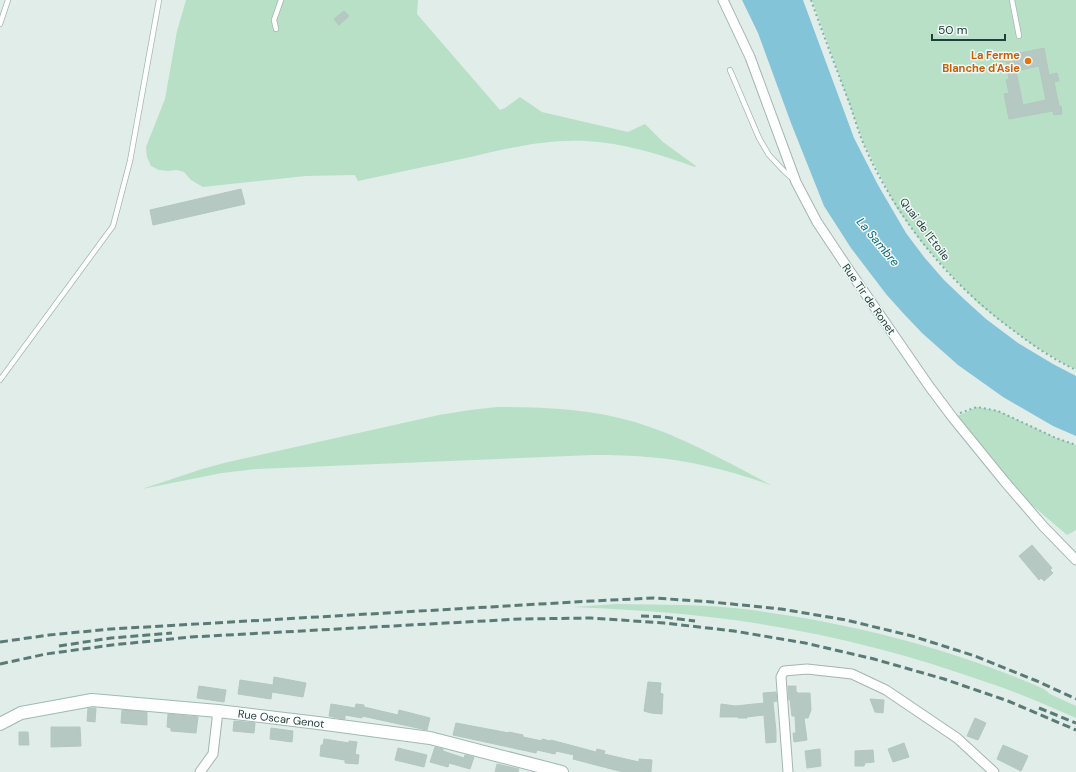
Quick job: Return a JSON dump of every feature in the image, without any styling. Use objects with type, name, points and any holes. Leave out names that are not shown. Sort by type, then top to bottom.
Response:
[{"type":"street","name":"Rue Tir de Ronet","points":[[723,0],[750,57],[796,182],[817,222],[832,246],[953,418],[1042,526],[1076,560]]},
{"type":"street","points":[[788,772],[781,677],[784,671],[807,669],[852,674],[886,690],[957,738],[994,772]]},
{"type":"street","name":"Rue Oscar Genot","points":[[0,724],[21,714],[92,700],[218,711],[430,738],[562,772]]},
{"type":"street","points":[[200,772],[213,754],[218,711]]},
{"type":"lane","points":[[0,24],[8,0]]},
{"type":"lane","points":[[0,380],[113,226],[130,161],[159,0]]},
{"type":"lane","points":[[276,29],[274,20],[282,0]]},
{"type":"lane","points":[[1012,0],[1020,36]]},
{"type":"lane","points":[[730,70],[759,138],[769,155],[796,182]]},
{"type":"path","name":"Quai de l'Etoile","points":[[811,0],[864,144],[896,207],[923,244],[980,304],[1033,345],[1076,370]]},
{"type":"path","points":[[953,418],[961,412],[977,407],[998,411],[1056,438],[1076,445]]},
{"type":"green space","points":[[186,0],[418,0],[417,14],[500,110],[520,97],[542,112],[628,132],[645,124],[663,142],[696,166],[695,167],[655,154],[614,144],[586,141],[557,141],[513,147],[358,181],[355,175],[306,176],[203,187],[191,180],[184,172],[177,170],[159,170],[151,166],[147,157],[146,147],[165,99],[177,31]]},
{"type":"green space","points":[[812,0],[1076,0],[1076,369],[1068,366],[1033,345],[980,305],[923,244],[896,207],[864,144]]},
{"type":"green space","points":[[497,407],[566,410],[601,414],[635,422],[689,443],[773,486],[723,470],[678,460],[636,456],[593,455],[257,469],[222,473],[142,489],[224,463],[439,415]]},
{"type":"green space","points":[[977,407],[998,411],[1056,438],[1076,445],[1076,530],[1067,535],[1005,482],[953,418]]},
{"type":"green space","points":[[617,604],[728,607],[783,614],[897,638],[972,661],[1044,689],[1050,694],[1076,706],[1076,718],[1009,690],[951,670],[845,640],[736,620],[621,609],[573,607]]},
{"type":"water","name":"La Sambre","points":[[742,0],[803,0],[854,138],[878,185],[906,233],[944,280],[986,319],[1018,343],[1076,376],[1076,436],[1053,426],[1003,397],[958,365],[922,333],[886,294],[851,248],[824,206],[791,123],[758,33]]},
{"type":"building","points":[[344,11],[349,16],[339,25],[334,19]]},
{"type":"building","points":[[1044,48],[1049,75],[1057,73],[1059,81],[1054,82],[1062,114],[1054,115],[1053,111],[1009,119],[1004,94],[1009,93],[1006,80],[1009,79],[1006,61],[1000,62],[999,55],[1006,54],[1006,56]],"holes":[[[1039,66],[1046,100],[1023,105],[1016,71]]]},
{"type":"building","points":[[241,189],[245,204],[153,225],[150,210]]},
{"type":"building","points":[[1032,545],[1052,568],[1050,570],[1053,573],[1044,581],[1041,578],[1039,580],[1019,556]]},
{"type":"building","points":[[274,677],[306,683],[303,697],[272,692],[271,699],[238,694],[240,680],[273,685]]},
{"type":"building","points":[[648,682],[661,683],[660,693],[663,694],[662,714],[644,711]]},
{"type":"building","points":[[199,686],[226,690],[224,702],[197,698]]},
{"type":"building","points":[[788,686],[796,686],[796,692],[798,693],[810,693],[811,710],[808,718],[804,718],[807,740],[794,742],[793,733],[796,733],[795,716],[792,716]]},
{"type":"building","points":[[776,692],[777,701],[773,702],[776,742],[766,743],[764,715],[747,718],[720,717],[721,704],[735,706],[764,703],[763,693]]},
{"type":"building","points":[[870,699],[884,700],[883,713],[875,712]]},
{"type":"building","points":[[331,704],[355,708],[356,704],[364,705],[364,707],[398,715],[399,710],[430,718],[427,730],[362,716],[362,718],[345,715],[345,719],[343,719],[329,716]]},
{"type":"building","points":[[88,708],[96,708],[95,722],[87,721]]},
{"type":"building","points":[[122,710],[147,712],[147,725],[121,723]]},
{"type":"building","points":[[168,714],[198,717],[196,733],[171,731],[171,728],[167,727]]},
{"type":"building","points":[[975,718],[986,723],[978,740],[967,736]]},
{"type":"building","points":[[234,721],[255,723],[254,733],[233,731]]},
{"type":"building","points":[[456,723],[509,732],[542,741],[542,739],[551,740],[596,752],[597,749],[605,751],[604,754],[639,762],[639,759],[652,760],[651,772],[624,772],[573,759],[574,755],[556,751],[555,754],[537,750],[536,753],[453,735]]},
{"type":"building","points":[[51,727],[80,727],[81,746],[51,747]]},
{"type":"building","points":[[271,728],[293,731],[292,742],[270,739]]},
{"type":"building","points":[[19,732],[28,732],[29,745],[19,745]]},
{"type":"building","points":[[324,739],[349,743],[349,741],[357,742],[355,754],[359,755],[358,764],[345,763],[345,760],[320,756],[321,745],[323,745]]},
{"type":"building","points":[[904,743],[909,757],[893,762],[888,749]]},
{"type":"building","points":[[1003,745],[1028,756],[1021,771],[997,759]]},
{"type":"building","points":[[435,747],[464,758],[465,755],[474,757],[470,769],[449,763],[448,767],[430,762]]},
{"type":"building","points":[[398,748],[427,755],[424,767],[395,760]]},
{"type":"building","points":[[820,749],[821,766],[807,768],[805,751]]},
{"type":"building","points":[[873,750],[874,762],[865,763],[864,766],[855,766],[855,751]]},
{"type":"building","points":[[497,764],[519,769],[518,772],[495,772]]},
{"type":"railway","points":[[0,642],[49,635],[111,629],[654,598],[781,609],[846,620],[912,636],[975,656],[1037,681],[1076,699]]},
{"type":"railway","points":[[641,616],[695,621]]},
{"type":"railway","points":[[0,664],[46,654],[112,645],[191,637],[520,619],[591,618],[664,623],[734,631],[805,643],[874,659],[944,679],[1008,701],[1076,730]]},
{"type":"railway","points":[[59,646],[111,638],[172,633]]},
{"type":"railway","points":[[1039,708],[1076,723]]},
{"type":"place","name":"La Ferme Blanche d'Asie","points":[[1028,61]]}]
